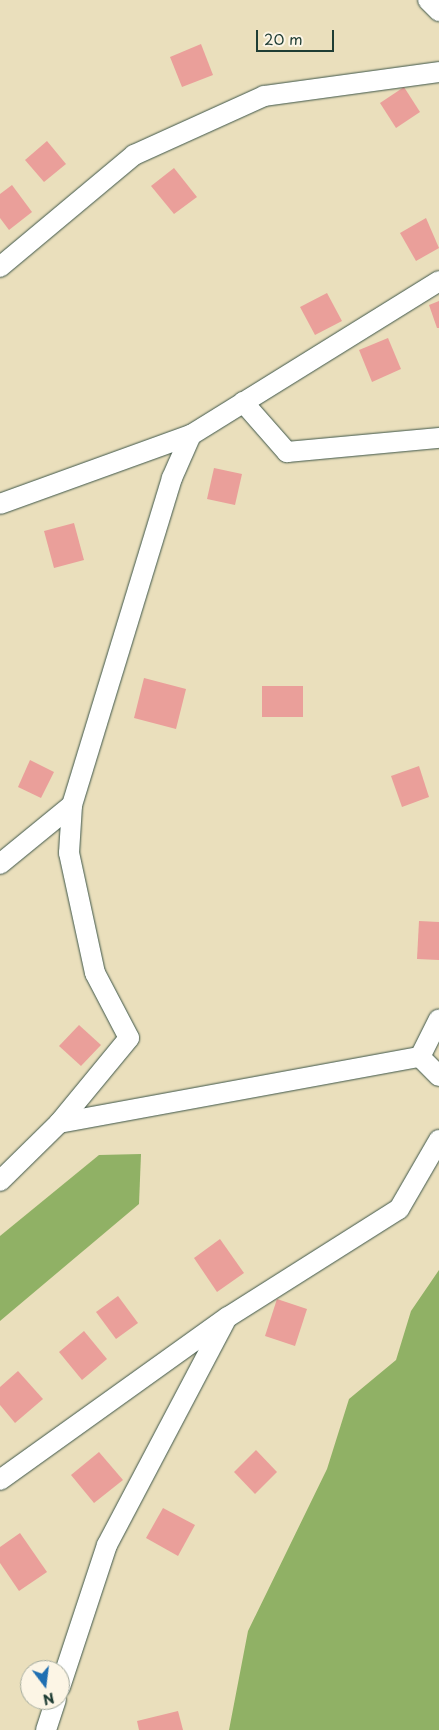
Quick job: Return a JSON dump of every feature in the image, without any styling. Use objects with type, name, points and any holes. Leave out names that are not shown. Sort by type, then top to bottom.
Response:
[{"type":"street","points":[[428,0],[439,11]]},
{"type":"street","points":[[0,267],[134,155],[255,100],[439,72]]},
{"type":"street","points":[[0,504],[191,435],[439,282]]},
{"type":"street","points":[[243,402],[287,452],[439,438]]},
{"type":"street","points":[[0,1181],[59,1123],[129,1038],[95,973],[69,853],[72,805],[172,478],[191,435]]},
{"type":"street","points":[[0,864],[72,805]]},
{"type":"street","points":[[420,1057],[439,1019]]},
{"type":"street","points":[[59,1123],[420,1057]]},
{"type":"street","points":[[420,1057],[439,1076]]},
{"type":"street","points":[[0,1480],[228,1317],[399,1209],[439,1140]]},
{"type":"street","points":[[69,1660],[107,1545],[228,1317]]},
{"type":"street","points":[[46,1730],[53,1710]]},
{"type":"green space","points":[[141,1154],[139,1204],[0,1321],[0,1236],[99,1155]]},
{"type":"green space","points":[[439,1270],[439,1730],[229,1730],[248,1631],[327,1469],[349,1399],[396,1360],[411,1311]]},
{"type":"building","points":[[201,44],[213,75],[182,87],[170,57]]},
{"type":"building","points":[[404,87],[420,112],[396,128],[380,103]]},
{"type":"building","points":[[47,141],[66,164],[44,182],[25,160]]},
{"type":"building","points":[[174,168],[197,197],[174,214],[151,186]]},
{"type":"building","points":[[12,185],[32,212],[9,230],[0,218],[0,194]]},
{"type":"building","points":[[426,218],[439,248],[416,261],[400,233]]},
{"type":"building","points":[[327,293],[342,321],[315,335],[300,307]]},
{"type":"building","points":[[439,301],[439,328],[437,328],[429,305]]},
{"type":"building","points":[[388,338],[401,369],[372,382],[359,350]]},
{"type":"building","points":[[214,468],[242,474],[235,505],[207,499]]},
{"type":"building","points":[[74,523],[84,560],[54,568],[44,531]]},
{"type":"building","points":[[144,678],[186,689],[176,729],[134,718]]},
{"type":"building","points":[[262,686],[303,686],[303,717],[262,717]]},
{"type":"building","points":[[30,760],[54,772],[41,798],[18,787]]},
{"type":"building","points":[[419,766],[429,797],[402,807],[391,776]]},
{"type":"building","points":[[419,921],[439,922],[439,960],[417,959]]},
{"type":"building","points":[[79,1025],[101,1045],[81,1066],[59,1046]]},
{"type":"building","points":[[220,1239],[244,1273],[217,1292],[194,1258]]},
{"type":"building","points":[[118,1296],[138,1323],[116,1339],[96,1312]]},
{"type":"building","points":[[277,1299],[307,1309],[295,1346],[265,1336]]},
{"type":"building","points":[[84,1331],[107,1359],[82,1380],[59,1352]]},
{"type":"building","points":[[18,1371],[43,1399],[15,1423],[0,1405],[0,1387]]},
{"type":"building","points":[[256,1450],[277,1472],[255,1494],[234,1472]]},
{"type":"building","points":[[99,1452],[123,1480],[94,1503],[71,1475]]},
{"type":"building","points":[[163,1508],[195,1525],[178,1556],[146,1538]]},
{"type":"building","points":[[20,1533],[47,1572],[19,1591],[0,1563],[0,1547]]},
{"type":"building","points":[[178,1711],[183,1730],[139,1730],[137,1721]]}]
